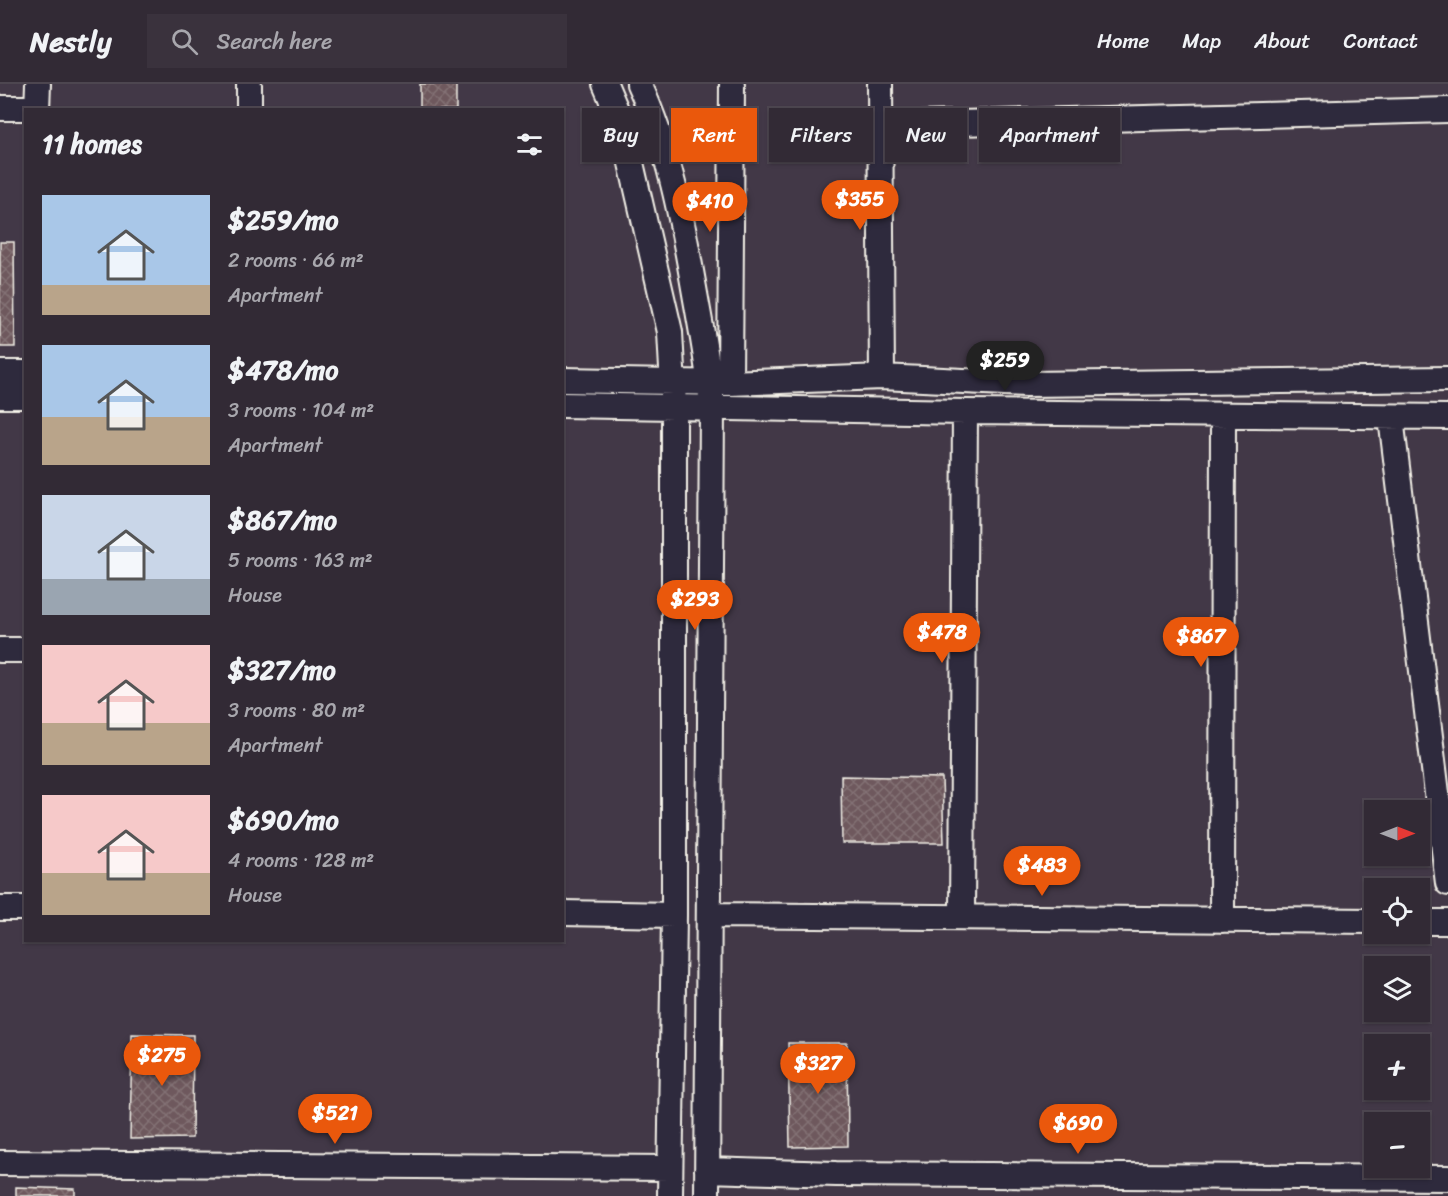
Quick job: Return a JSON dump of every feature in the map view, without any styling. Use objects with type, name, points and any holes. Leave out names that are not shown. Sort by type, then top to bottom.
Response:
[{"type":"street","points":[[38,84],[38,108]]},
{"type":"street","points":[[249,84],[249,108]]},
{"type":"street","points":[[605,84],[622,124],[670,332],[673,382],[674,915],[670,1196]]},
{"type":"street","points":[[639,84],[648,103],[679,203],[720,383]]},
{"type":"street","points":[[707,1196],[712,407],[720,383],[732,84]]},
{"type":"street","points":[[880,84],[882,377]]},
{"type":"street","points":[[0,108],[24,109]]},
{"type":"street","points":[[880,125],[1448,110]]},
{"type":"street","points":[[0,373],[24,373]]},
{"type":"street","points":[[564,380],[720,383],[882,377],[1026,384],[1448,379]]},
{"type":"street","points":[[0,396],[24,396]]},
{"type":"street","points":[[564,405],[1223,416],[1448,417]]},
{"type":"street","points":[[962,917],[965,412]]},
{"type":"street","points":[[1222,920],[1223,416]]},
{"type":"street","points":[[1391,418],[1448,882]]},
{"type":"street","points":[[0,650],[24,651]]},
{"type":"street","points":[[0,908],[24,908]]},
{"type":"street","points":[[564,913],[674,915]]},
{"type":"street","points":[[709,915],[1364,921]]},
{"type":"street","points":[[1430,922],[1448,922]]},
{"type":"street","points":[[0,1163],[670,1168]]},
{"type":"street","points":[[707,1170],[836,1174],[1448,1178]]},
{"type":"building","points":[[420,84],[456,84],[456,108],[420,108]]},
{"type":"building","points":[[0,242],[14,242],[15,347],[0,347]]},
{"type":"building","points":[[841,776],[942,778],[944,843],[842,843]]},
{"type":"building","points":[[132,1034],[193,1035],[192,1138],[130,1139]]},
{"type":"building","points":[[788,1043],[847,1043],[848,1146],[790,1147]]},
{"type":"building","points":[[16,1187],[75,1189],[75,1196],[16,1196]]}]
